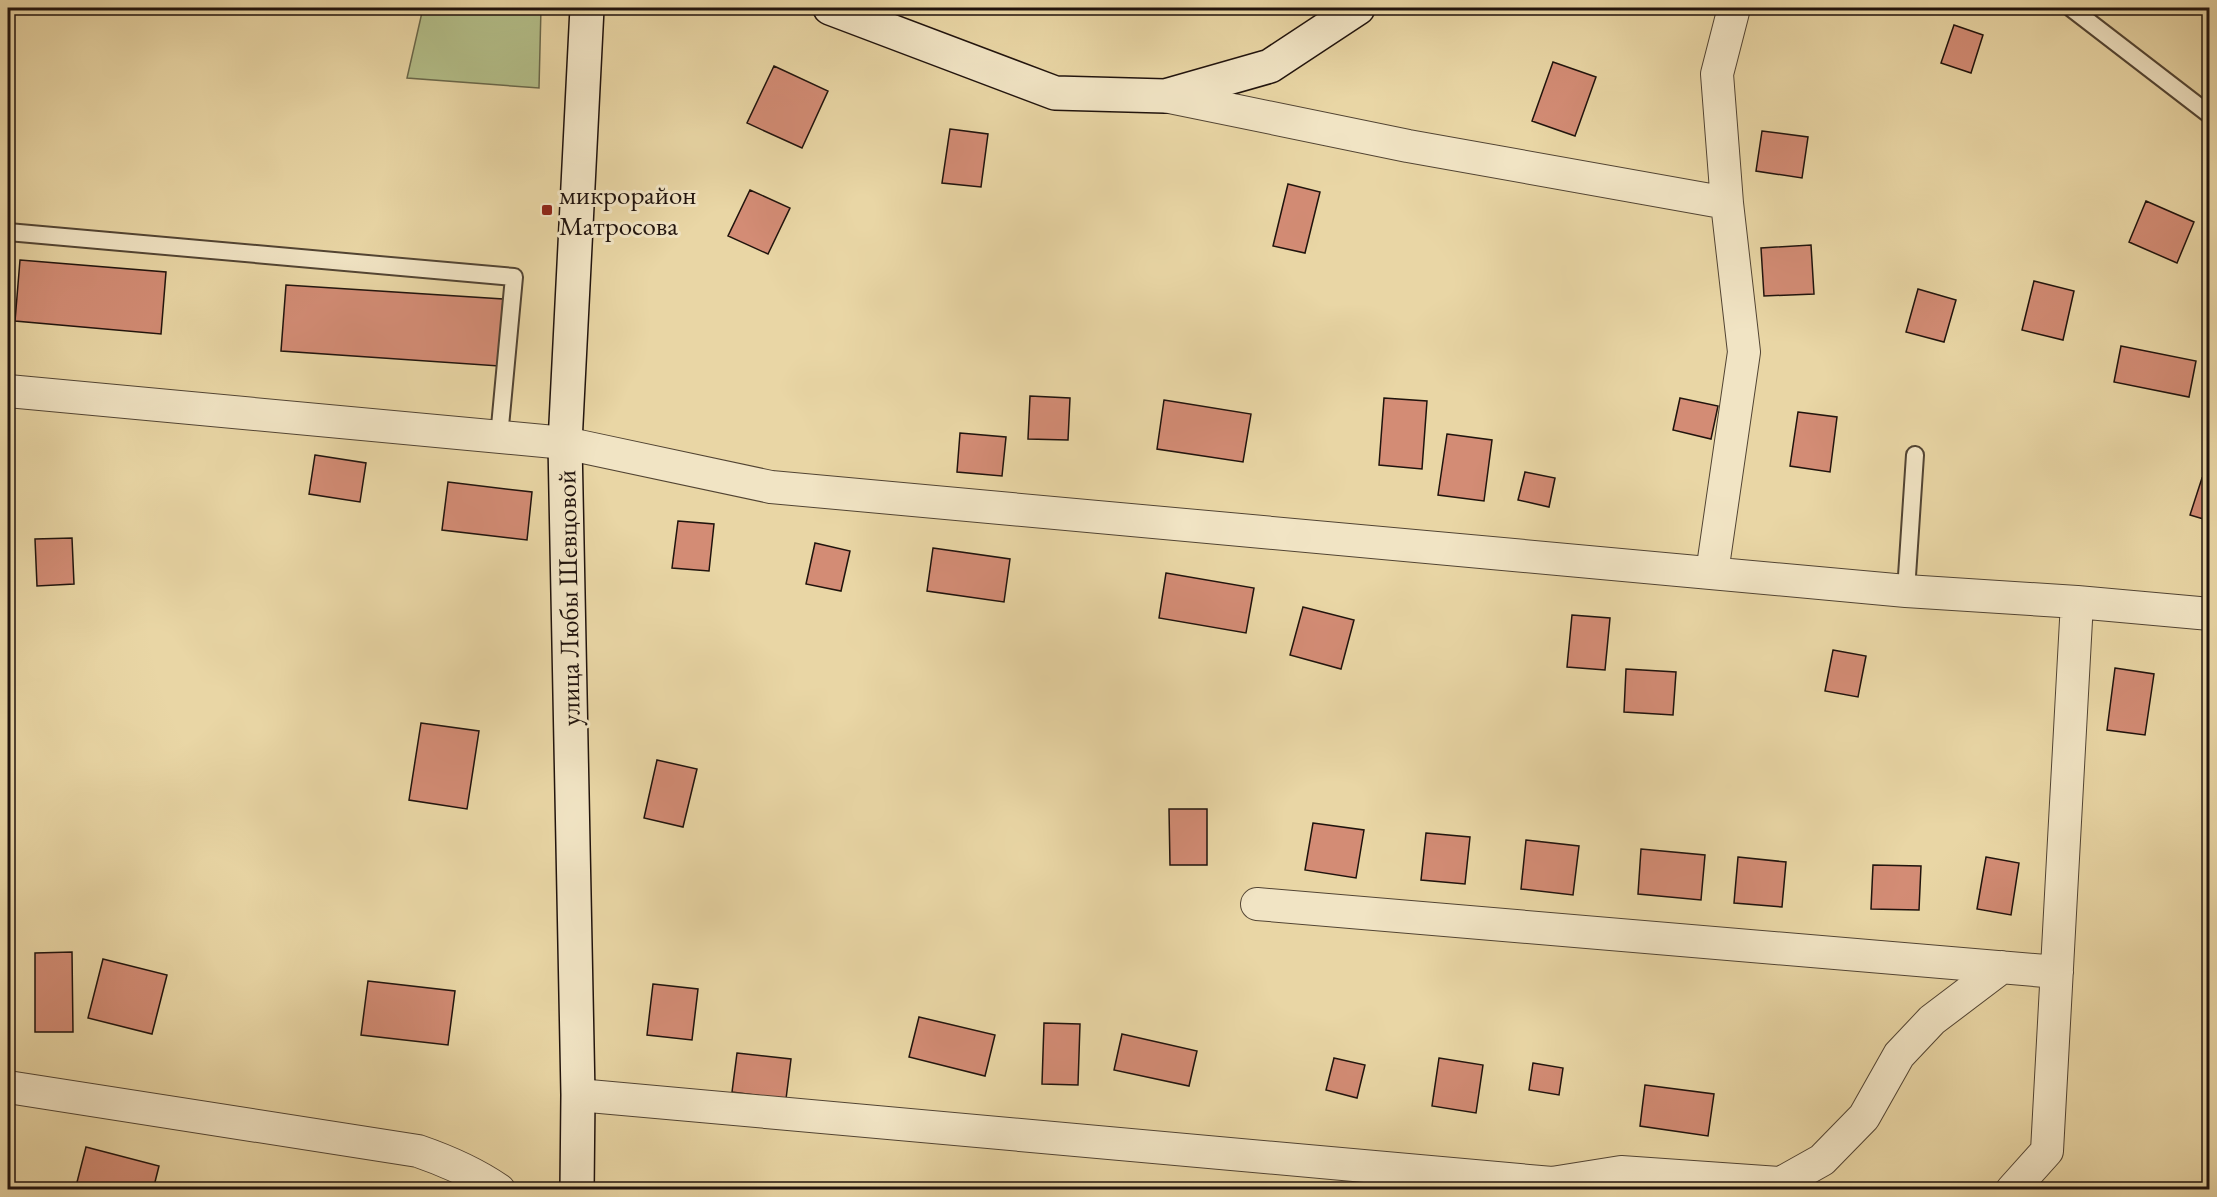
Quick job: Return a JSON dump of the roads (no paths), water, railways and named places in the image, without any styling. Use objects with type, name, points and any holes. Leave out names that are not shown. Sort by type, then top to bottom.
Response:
[{"type":"street","name":"улица Любы Шевцовой","points":[[577,1190],[578,1095],[565,443],[587,8]]},
{"type":"street","points":[[830,8],[1055,93],[1165,96],[1408,146],[1727,203]]},
{"type":"street","points":[[1165,96],[1270,66],[1358,8]]},
{"type":"street","points":[[1712,573],[1744,352],[1727,203],[1717,74],[1734,8]]},
{"type":"street","points":[[8,391],[565,443],[771,487],[1906,591],[2077,602],[2210,614]]},
{"type":"street","points":[[2012,1190],[2047,1151],[2077,602]]},
{"type":"street","points":[[1257,904],[2057,972]]},
{"type":"street","points":[[578,1095],[1552,1184],[1621,1172],[1786,1186],[1822,1160],[1864,1117],[1899,1056],[1932,1020],[2002,968]]},
{"type":"street","points":[[8,1087],[418,1151],[451,1162],[499,1190]]},
{"type":"lane","points":[[2071,8],[2210,115]]},
{"type":"lane","points":[[8,232],[514,277],[499,437]]},
{"type":"lane","points":[[1906,591],[1915,455]]},
{"type":"place","name":"микрорайон Матросова","points":[[547,210]]}]
